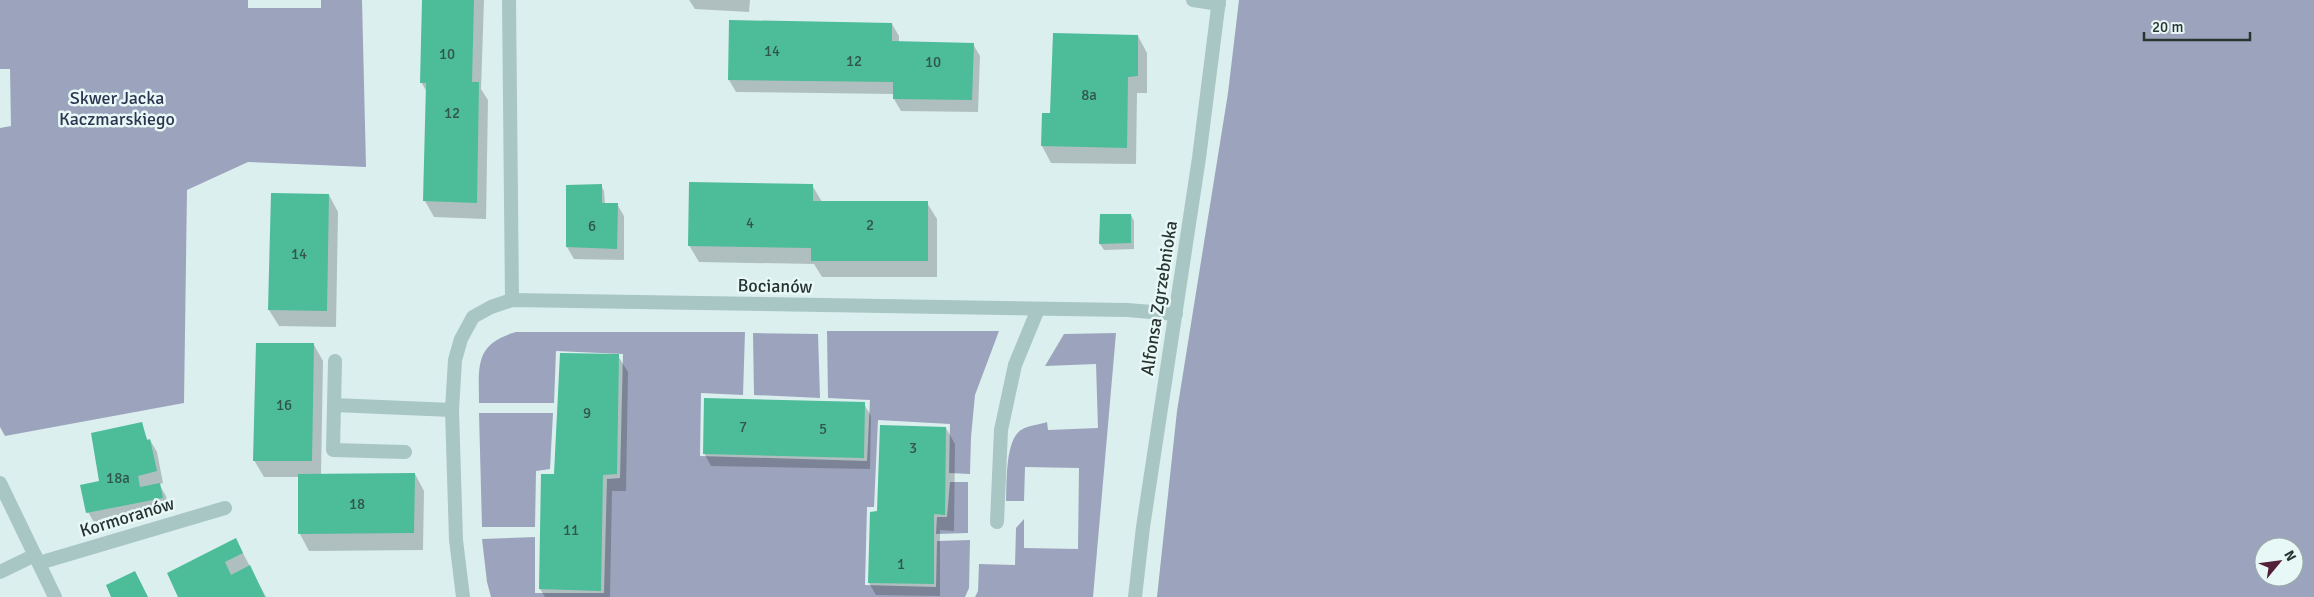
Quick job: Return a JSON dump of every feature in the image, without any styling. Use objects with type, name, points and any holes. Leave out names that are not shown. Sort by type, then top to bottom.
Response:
[{"type":"street","points":[[509,0],[512,300]]},
{"type":"street","name":"Alfonsa Zgrzebnioka","points":[[1135,597],[1219,2],[1193,0]]},
{"type":"street","name":"Bocianów","points":[[463,597],[456,540],[452,410],[454,360],[461,339],[473,318],[491,306],[512,300],[1127,310],[1176,314]]},
{"type":"street","points":[[997,522],[1001,430],[1015,365],[1038,309]]},
{"type":"street","points":[[335,361],[333,450],[405,452]]},
{"type":"street","points":[[334,405],[452,410]]},
{"type":"street","points":[[0,483],[55,597]]},
{"type":"street","name":"Kormoranów","points":[[0,572],[37,559],[226,508]]},
{"type":"green space","name":"Skwer Jacka Kaczmarskiego","points":[[0,0],[248,0],[248,8],[321,8],[321,0],[362,0],[366,167],[248,162],[187,190],[184,403],[5,436],[0,427],[0,128],[11,126],[10,69],[0,69]]},
{"type":"green space","points":[[1239,0],[2314,0],[2314,597],[1157,597],[1177,411],[1228,93]]},
{"type":"green space","points":[[827,331],[999,331],[975,395],[970,474],[949,473],[950,424],[878,420],[874,507],[867,507],[865,585],[936,587],[937,541],[970,540],[969,588],[965,597],[491,597],[487,582],[482,539],[535,537],[535,593],[604,593],[607,479],[620,478],[623,354],[556,351],[554,403],[479,403],[480,367],[486,350],[492,343],[516,332],[745,332],[743,395],[701,393],[700,456],[867,461],[870,400],[828,398]]},
{"type":"green space","points":[[753,333],[818,334],[820,398],[754,395]]},
{"type":"green space","points":[[1116,333],[1093,597],[975,597],[978,591],[979,564],[1015,565],[1016,528],[1024,519],[1024,548],[1078,549],[1079,468],[1025,467],[1024,501],[1006,501],[1009,452],[1016,435],[1021,430],[1031,426],[1047,422],[1048,430],[1098,428],[1096,364],[1045,366],[1064,334]]},
{"type":"green space","points":[[479,413],[553,413],[550,469],[536,471],[535,527],[482,527]]},
{"type":"green space","points":[[950,482],[968,482],[968,533],[936,534],[937,517],[947,517]]},
{"type":"building","points":[[422,0],[474,0],[472,82],[479,82],[477,203],[423,201],[426,83],[420,83]]},
{"type":"building","points":[[729,20],[892,23],[892,41],[974,43],[972,100],[893,99],[893,82],[728,80]]},
{"type":"building","points":[[1053,33],[1138,35],[1138,76],[1128,77],[1127,148],[1041,146],[1042,113],[1050,113]]},
{"type":"building","points":[[689,182],[813,184],[813,201],[928,201],[928,261],[811,261],[811,248],[688,246]]},
{"type":"building","points":[[602,184],[602,203],[618,203],[617,249],[566,247],[566,185]]},
{"type":"building","points":[[271,193],[329,194],[327,311],[268,310]]},
{"type":"building","points":[[1100,214],[1131,214],[1131,243],[1099,244]]},
{"type":"building","points":[[256,343],[314,343],[312,461],[253,461]]},
{"type":"building","points":[[560,353],[619,354],[617,474],[603,475],[601,591],[539,589],[541,474],[554,474]]},
{"type":"building","points":[[704,398],[865,402],[864,458],[703,454]]},
{"type":"building","points":[[142,422],[147,440],[150,439],[157,471],[138,476],[140,487],[160,483],[163,498],[86,513],[80,485],[99,481],[91,433]]},
{"type":"building","points":[[880,425],[946,427],[945,515],[934,514],[934,584],[868,583],[870,512],[877,511]]},
{"type":"building","points":[[415,473],[414,533],[298,534],[298,474]]},
{"type":"building","points":[[236,538],[243,553],[225,562],[231,575],[250,565],[265,597],[178,597],[167,573]]},
{"type":"building","points":[[135,571],[148,597],[111,597],[106,585]]}]
